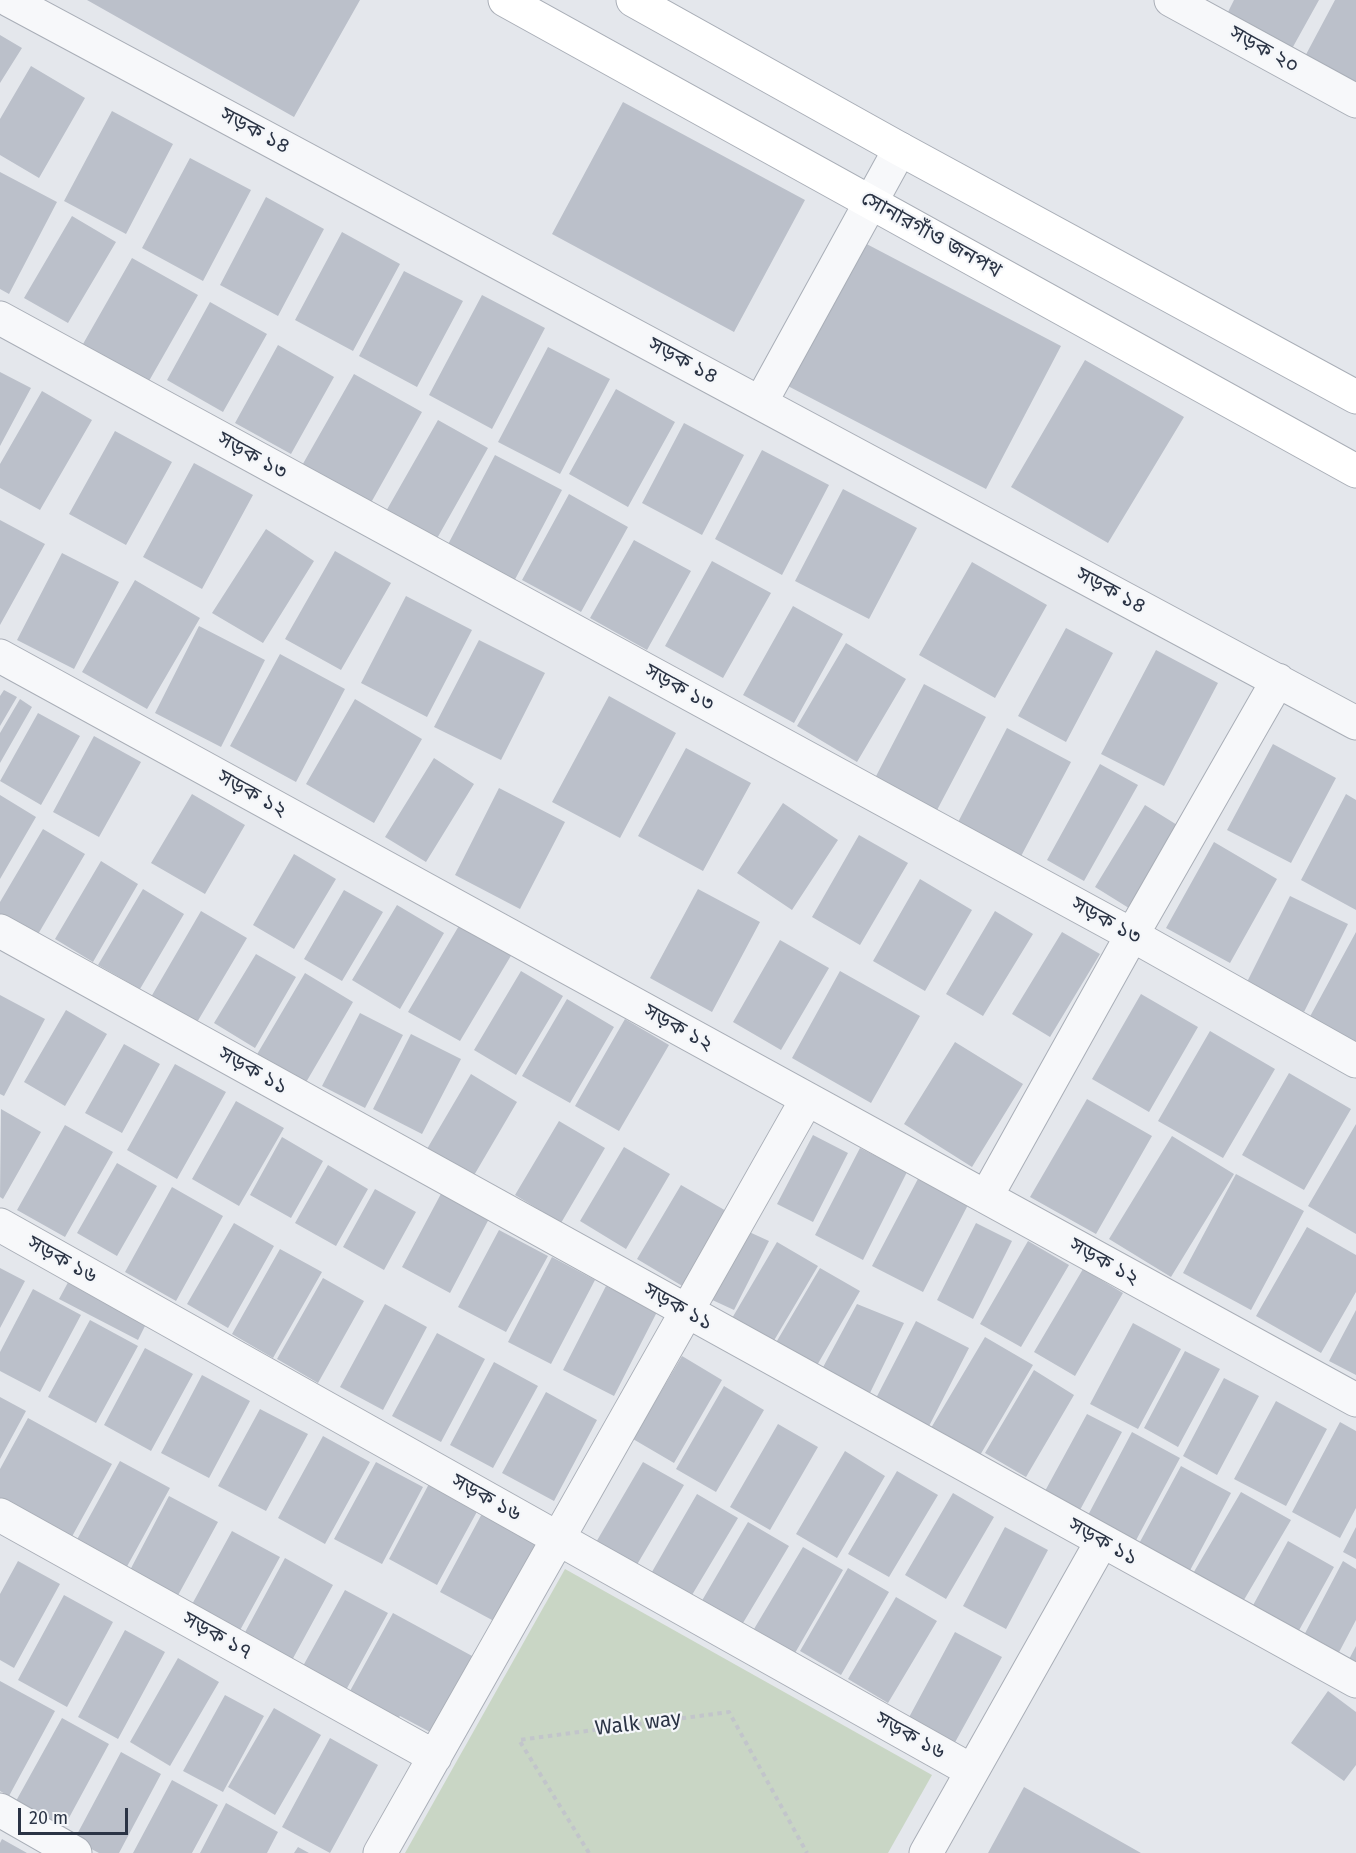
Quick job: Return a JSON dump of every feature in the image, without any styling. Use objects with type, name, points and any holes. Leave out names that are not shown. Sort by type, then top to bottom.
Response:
[{"type":"main road","name":"সোনারগাঁও জনপথ","points":[[505,0],[1356,471]]},
{"type":"main road","points":[[633,0],[900,149],[1356,397]]},
{"type":"street","name":"সড়ক ১৪","points":[[9,0],[1356,723]]},
{"type":"street","name":"সড়ক ২০","points":[[1171,0],[1356,101]]},
{"type":"street","points":[[761,402],[900,149]]},
{"type":"street","name":"সড়ক ১৩","points":[[0,318],[1132,935],[1356,1061]]},
{"type":"street","name":"সড়ক ১২","points":[[0,656],[1356,1400]]},
{"type":"street","points":[[986,1197],[1278,680]]},
{"type":"street","name":"সড়ক ১১","points":[[0,931],[1356,1682]]},
{"type":"street","points":[[380,1853],[807,1099]]},
{"type":"street","name":"সড়ক ১৬","points":[[0,1225],[972,1771]]},
{"type":"street","name":"সড়ক ১৭","points":[[0,1515],[435,1757]]},
{"type":"street","points":[[926,1853],[1102,1541]]},
{"type":"street","points":[[0,1810],[75,1853]]},
{"type":"path","name":"Walk way","points":[[590,1853],[519,1740],[729,1712],[807,1853]]},
{"type":"green space","points":[[565,1569],[932,1775],[888,1853],[405,1853]]},
{"type":"building","points":[[87,0],[360,0],[294,117]]},
{"type":"building","points":[[1234,0],[1319,0],[1289,54],[1225,18]]},
{"type":"building","points":[[1335,0],[1356,0],[1356,90],[1302,62]]},
{"type":"building","points":[[0,35],[22,48],[0,83]]},
{"type":"building","points":[[31,66],[85,98],[39,178],[0,155],[0,119]]},
{"type":"building","points":[[623,102],[805,200],[734,332],[552,234]]},
{"type":"building","points":[[112,111],[173,144],[126,234],[64,201]]},
{"type":"building","points":[[190,158],[251,190],[203,281],[142,248]]},
{"type":"building","points":[[0,172],[57,202],[9,294],[0,289]]},
{"type":"building","points":[[266,197],[324,229],[278,316],[220,285]]},
{"type":"building","points":[[72,216],[116,242],[68,323],[24,298]]},
{"type":"building","points":[[342,232],[400,264],[353,351],[295,320]]},
{"type":"building","points":[[859,240],[1061,346],[986,489],[784,384]]},
{"type":"building","points":[[132,258],[198,295],[149,381],[83,344]]},
{"type":"building","points":[[404,271],[463,301],[417,387],[359,356]]},
{"type":"building","points":[[482,295],[545,328],[492,429],[429,395]]},
{"type":"building","points":[[210,302],[267,334],[223,412],[167,380]]},
{"type":"building","points":[[278,345],[334,377],[291,454],[235,423]]},
{"type":"building","points":[[548,347],[610,379],[560,474],[498,442]]},
{"type":"building","points":[[1085,360],[1184,417],[1108,543],[1011,487]]},
{"type":"building","points":[[0,372],[31,388],[0,446]]},
{"type":"building","points":[[354,374],[422,412],[368,508],[300,469]]},
{"type":"building","points":[[616,389],[675,422],[628,507],[569,474]]},
{"type":"building","points":[[42,391],[92,420],[40,510],[0,488],[0,464]]},
{"type":"building","points":[[438,420],[488,448],[435,542],[385,513]]},
{"type":"building","points":[[684,423],[744,455],[702,535],[642,503]]},
{"type":"building","points":[[115,431],[172,462],[126,545],[69,514]]},
{"type":"building","points":[[762,450],[829,485],[782,575],[715,539]]},
{"type":"building","points":[[495,455],[562,490],[511,587],[444,552]]},
{"type":"building","points":[[194,463],[253,495],[202,589],[143,557]]},
{"type":"building","points":[[843,489],[917,528],[869,619],[795,581]]},
{"type":"building","points":[[569,494],[628,527],[581,612],[522,580]]},
{"type":"building","points":[[0,520],[45,544],[0,625]]},
{"type":"building","points":[[266,529],[314,561],[263,643],[212,613]]},
{"type":"building","points":[[634,540],[691,571],[647,650],[590,618]]},
{"type":"building","points":[[335,551],[391,583],[341,670],[285,639]]},
{"type":"building","points":[[62,553],[119,582],[74,669],[17,640]]},
{"type":"building","points":[[712,561],[771,593],[723,678],[665,646]]},
{"type":"building","points":[[972,562],[1047,605],[995,698],[919,655]]},
{"type":"building","points":[[135,580],[200,618],[147,709],[82,672]]},
{"type":"building","points":[[406,596],[472,630],[427,717],[361,683]]},
{"type":"building","points":[[793,606],[843,634],[794,723],[743,695]]},
{"type":"building","points":[[199,626],[265,660],[221,747],[155,713]]},
{"type":"building","points":[[1066,628],[1113,653],[1066,742],[1018,716]]},
{"type":"building","points":[[479,640],[545,673],[501,760],[434,727]]},
{"type":"building","points":[[846,643],[906,679],[857,762],[797,726]]},
{"type":"building","points":[[1156,650],[1218,683],[1164,786],[1101,754]]},
{"type":"building","points":[[280,654],[345,689],[296,782],[230,746]]},
{"type":"building","points":[[924,684],[986,717],[936,812],[874,780]]},
{"type":"building","points":[[4,690],[17,697],[0,726],[0,696]]},
{"type":"building","points":[[609,696],[676,733],[620,838],[552,802]]},
{"type":"building","points":[[20,699],[32,707],[0,763],[0,733]]},
{"type":"building","points":[[355,699],[422,739],[374,823],[306,784]]},
{"type":"building","points":[[38,713],[80,736],[41,805],[0,781]]},
{"type":"building","points":[[1007,728],[1071,762],[1019,860],[956,826]]},
{"type":"building","points":[[94,736],[141,762],[99,837],[53,812]]},
{"type":"building","points":[[1273,744],[1336,778],[1291,863],[1227,830]]},
{"type":"building","points":[[686,748],[751,783],[703,871],[638,836]]},
{"type":"building","points":[[434,758],[474,784],[426,862],[385,837]]},
{"type":"building","points":[[1100,764],[1138,785],[1084,881],[1047,860]]},
{"type":"building","points":[[499,788],[565,822],[520,909],[455,875]]},
{"type":"building","points":[[192,794],[245,825],[205,894],[151,863]]},
{"type":"building","points":[[1346,794],[1356,800],[1356,910],[1301,880]]},
{"type":"building","points":[[0,795],[36,817],[0,879]]},
{"type":"building","points":[[783,803],[838,840],[792,910],[737,873]]},
{"type":"building","points":[[1145,805],[1182,828],[1132,910],[1095,887]]},
{"type":"building","points":[[43,829],[85,854],[37,936],[0,914],[0,902]]},
{"type":"building","points":[[859,835],[908,863],[860,945],[812,917]]},
{"type":"building","points":[[1214,842],[1277,879],[1230,963],[1166,928]]},
{"type":"building","points":[[294,854],[336,879],[294,949],[253,925]]},
{"type":"building","points":[[101,861],[138,884],[93,962],[55,939]]},
{"type":"building","points":[[920,879],[972,910],[925,991],[873,961]]},
{"type":"building","points":[[143,889],[184,914],[140,989],[98,965]]},
{"type":"building","points":[[698,889],[760,922],[712,1012],[650,978]]},
{"type":"building","points":[[344,890],[383,912],[342,981],[304,959]]},
{"type":"building","points":[[1290,896],[1348,924],[1304,1012],[1246,984]]},
{"type":"building","points":[[397,905],[444,933],[400,1009],[352,980]]},
{"type":"building","points":[[201,911],[247,938],[196,1024],[151,997]]},
{"type":"building","points":[[995,911],[1033,934],[983,1016],[946,994]]},
{"type":"building","points":[[460,924],[512,954],[460,1041],[408,1012]]},
{"type":"building","points":[[1062,932],[1100,954],[1050,1037],[1012,1014]]},
{"type":"building","points":[[1356,932],[1356,1049],[1307,1022]]},
{"type":"building","points":[[780,940],[829,968],[781,1050],[733,1022]]},
{"type":"building","points":[[256,954],[296,977],[255,1048],[214,1023]]},
{"type":"building","points":[[521,971],[563,996],[516,1075],[474,1050]]},
{"type":"building","points":[[840,971],[920,1016],[871,1103],[792,1058]]},
{"type":"building","points":[[305,973],[353,1002],[305,1084],[256,1056]]},
{"type":"building","points":[[1141,994],[1198,1027],[1149,1112],[1092,1079]]},
{"type":"building","points":[[0,995],[45,1019],[4,1096],[0,1094]]},
{"type":"building","points":[[567,999],[614,1027],[570,1103],[522,1076]]},
{"type":"building","points":[[66,1010],[107,1034],[65,1106],[24,1082]]},
{"type":"building","points":[[360,1013],[403,1035],[365,1108],[322,1086]]},
{"type":"building","points":[[625,1019],[669,1045],[619,1131],[575,1106]]},
{"type":"building","points":[[1210,1031],[1275,1069],[1223,1158],[1158,1121]]},
{"type":"building","points":[[411,1034],[461,1059],[422,1134],[373,1109]]},
{"type":"building","points":[[955,1042],[1023,1084],[972,1167],[904,1124]]},
{"type":"building","points":[[124,1044],[160,1064],[122,1133],[85,1113]]},
{"type":"building","points":[[175,1064],[226,1092],[177,1179],[127,1150]]},
{"type":"building","points":[[1289,1073],[1351,1109],[1304,1190],[1242,1155]]},
{"type":"building","points":[[471,1074],[517,1102],[473,1177],[427,1149]]},
{"type":"building","points":[[1087,1099],[1152,1136],[1096,1234],[1030,1197]]},
{"type":"building","points":[[236,1101],[284,1128],[239,1206],[192,1179]]},
{"type":"building","points":[[1,1109],[41,1132],[3,1199],[0,1197]]},
{"type":"building","points":[[559,1121],[605,1148],[561,1223],[515,1195]]},
{"type":"building","points":[[1356,1124],[1356,1234],[1308,1206]]},
{"type":"building","points":[[65,1125],[113,1152],[65,1237],[17,1210]]},
{"type":"building","points":[[813,1135],[848,1153],[813,1222],[777,1204]]},
{"type":"building","points":[[1172,1136],[1234,1174],[1171,1277],[1109,1239]]},
{"type":"building","points":[[282,1137],[323,1161],[291,1218],[250,1195]]},
{"type":"building","points":[[624,1147],[670,1174],[626,1249],[580,1221]]},
{"type":"building","points":[[860,1148],[907,1172],[863,1260],[815,1235]]},
{"type":"building","points":[[117,1163],[157,1186],[117,1256],[77,1233]]},
{"type":"building","points":[[328,1165],[368,1189],[336,1246],[295,1223]]},
{"type":"building","points":[[1236,1174],[1304,1211],[1251,1310],[1183,1273]]},
{"type":"building","points":[[920,1175],[970,1201],[923,1292],[872,1266]]},
{"type":"building","points":[[681,1185],[728,1212],[684,1287],[637,1259]]},
{"type":"building","points":[[172,1187],[223,1216],[176,1301],[125,1272]]},
{"type":"building","points":[[375,1189],[416,1212],[384,1270],[343,1247]]},
{"type":"building","points":[[443,1190],[491,1215],[450,1293],[402,1267]]},
{"type":"building","points":[[234,1223],[274,1246],[228,1328],[187,1304]]},
{"type":"building","points":[[976,1223],[1012,1241],[973,1319],[937,1300]]},
{"type":"building","points":[[1307,1227],[1356,1255],[1356,1292],[1321,1353],[1256,1316]]},
{"type":"building","points":[[499,1230],[548,1256],[506,1332],[458,1307]]},
{"type":"building","points":[[747,1231],[769,1241],[734,1310],[708,1298]]},
{"type":"building","points":[[1028,1241],[1069,1265],[1021,1347],[980,1324]]},
{"type":"building","points":[[777,1242],[818,1266],[769,1349],[728,1325]]},
{"type":"building","points":[[280,1249],[322,1272],[273,1358],[232,1334]]},
{"type":"building","points":[[552,1257],[595,1280],[551,1364],[508,1342]]},
{"type":"building","points":[[0,1268],[25,1281],[0,1328]]},
{"type":"building","points":[[820,1268],[860,1291],[812,1374],[771,1351]]},
{"type":"building","points":[[1083,1269],[1123,1293],[1075,1376],[1034,1352]]},
{"type":"building","points":[[72,1275],[150,1316],[138,1340],[59,1299]]},
{"type":"building","points":[[323,1278],[364,1301],[318,1383],[277,1359]]},
{"type":"building","points":[[606,1286],[657,1312],[614,1396],[563,1370]]},
{"type":"building","points":[[33,1289],[81,1315],[40,1392],[0,1371],[0,1352]]},
{"type":"building","points":[[385,1304],[427,1327],[383,1410],[340,1387]]},
{"type":"building","points":[[857,1304],[904,1323],[869,1395],[821,1371]]},
{"type":"building","points":[[1356,1310],[1356,1375],[1329,1361]]},
{"type":"building","points":[[90,1320],[138,1346],[96,1423],[48,1397]]},
{"type":"building","points":[[916,1321],[969,1348],[926,1432],[873,1404]]},
{"type":"building","points":[[1133,1323],[1181,1349],[1138,1429],[1090,1404]]},
{"type":"building","points":[[437,1333],[485,1359],[441,1442],[392,1416]]},
{"type":"building","points":[[985,1337],[1033,1365],[979,1457],[931,1428]]},
{"type":"building","points":[[145,1348],[193,1374],[151,1451],[104,1425]]},
{"type":"building","points":[[1185,1351],[1220,1369],[1178,1447],[1144,1428]]},
{"type":"building","points":[[682,1356],[722,1380],[674,1463],[633,1439]]},
{"type":"building","points":[[494,1362],[538,1386],[493,1468],[450,1445]]},
{"type":"building","points":[[1034,1370],[1074,1395],[1026,1477],[985,1453]]},
{"type":"building","points":[[202,1375],[250,1401],[209,1478],[161,1453]]},
{"type":"building","points":[[1224,1378],[1259,1396],[1217,1475],[1183,1456]]},
{"type":"building","points":[[724,1386],[764,1410],[716,1492],[676,1469]]},
{"type":"building","points":[[546,1392],[597,1420],[554,1501],[502,1473]]},
{"type":"building","points":[[0,1397],[26,1411],[0,1459]]},
{"type":"building","points":[[1276,1401],[1327,1429],[1286,1506],[1234,1479]]},
{"type":"building","points":[[260,1409],[308,1434],[266,1511],[218,1486]]},
{"type":"building","points":[[1087,1414],[1122,1432],[1080,1510],[1045,1491]]},
{"type":"building","points":[[28,1418],[112,1464],[69,1542],[0,1504],[0,1469]]},
{"type":"building","points":[[1340,1422],[1356,1431],[1356,1508],[1340,1538],[1292,1512]]},
{"type":"building","points":[[778,1424],[818,1447],[770,1530],[730,1507]]},
{"type":"building","points":[[1132,1432],[1180,1458],[1134,1544],[1086,1519]]},
{"type":"building","points":[[323,1436],[370,1462],[325,1544],[278,1518]]},
{"type":"building","points":[[845,1451],[885,1476],[837,1558],[796,1534]]},
{"type":"building","points":[[120,1461],[170,1488],[124,1572],[74,1545]]},
{"type":"building","points":[[376,1462],[423,1487],[382,1564],[334,1539]]},
{"type":"building","points":[[643,1462],[684,1485],[635,1568],[595,1544]]},
{"type":"building","points":[[1181,1466],[1231,1493],[1186,1578],[1135,1551]]},
{"type":"building","points":[[897,1471],[938,1495],[889,1577],[848,1554]]},
{"type":"building","points":[[430,1482],[479,1508],[437,1585],[389,1559]]},
{"type":"building","points":[[1241,1492],[1291,1520],[1238,1610],[1188,1582]]},
{"type":"building","points":[[953,1493],[994,1517],[946,1599],[905,1575]]},
{"type":"building","points":[[697,1494],[738,1518],[689,1600],[649,1577]]},
{"type":"building","points":[[169,1496],[218,1522],[176,1599],[128,1574]]},
{"type":"building","points":[[485,1508],[550,1544],[505,1627],[440,1592]]},
{"type":"building","points":[[748,1522],[789,1546],[740,1628],[700,1604]]},
{"type":"building","points":[[1005,1527],[1048,1550],[1006,1629],[963,1606]]},
{"type":"building","points":[[1356,1527],[1356,1559],[1343,1552]]},
{"type":"building","points":[[232,1531],[280,1557],[238,1634],[190,1608]]},
{"type":"building","points":[[1288,1541],[1334,1567],[1297,1634],[1251,1609]]},
{"type":"building","points":[[803,1547],[843,1570],[795,1653],[754,1629]]},
{"type":"building","points":[[285,1558],[333,1585],[291,1662],[243,1636]]},
{"type":"building","points":[[18,1561],[60,1584],[14,1668],[0,1660],[0,1594]]},
{"type":"building","points":[[1343,1561],[1356,1569],[1356,1620],[1336,1658],[1302,1639]]},
{"type":"building","points":[[848,1568],[889,1592],[841,1675],[800,1651]]},
{"type":"building","points":[[345,1590],[388,1613],[346,1690],[303,1666]]},
{"type":"building","points":[[64,1595],[113,1622],[67,1707],[18,1680]]},
{"type":"building","points":[[896,1597],[937,1621],[888,1703],[848,1679]]},
{"type":"building","points":[[393,1613],[485,1663],[443,1739],[400,1716],[398,1718],[350,1691]]},
{"type":"building","points":[[125,1630],[165,1652],[118,1739],[78,1717]]},
{"type":"building","points":[[955,1632],[1002,1657],[953,1746],[907,1721]]},
{"type":"building","points":[[1356,1646],[1356,1668],[1347,1663]]},
{"type":"building","points":[[178,1658],[219,1682],[170,1766],[130,1742]]},
{"type":"building","points":[[0,1681],[55,1711],[9,1796],[0,1791]]},
{"type":"building","points":[[1328,1691],[1356,1712],[1356,1765],[1344,1781],[1291,1743]]},
{"type":"building","points":[[225,1695],[264,1716],[223,1792],[183,1771]]},
{"type":"building","points":[[274,1708],[321,1735],[275,1815],[228,1787]]},
{"type":"building","points":[[62,1718],[109,1744],[64,1827],[16,1801]]},
{"type":"building","points":[[330,1738],[378,1765],[330,1853],[282,1827]]},
{"type":"building","points":[[121,1752],[161,1774],[119,1853],[99,1853],[74,1840]]},
{"type":"building","points":[[172,1780],[218,1805],[192,1853],[133,1853]]},
{"type":"building","points":[[1024,1787],[1141,1853],[988,1853]]},
{"type":"building","points":[[226,1803],[278,1832],[267,1853],[200,1853]]},
{"type":"building","points":[[2,1839],[27,1853],[0,1853]]},
{"type":"building","points":[[298,1847],[309,1853],[294,1853]]}]
